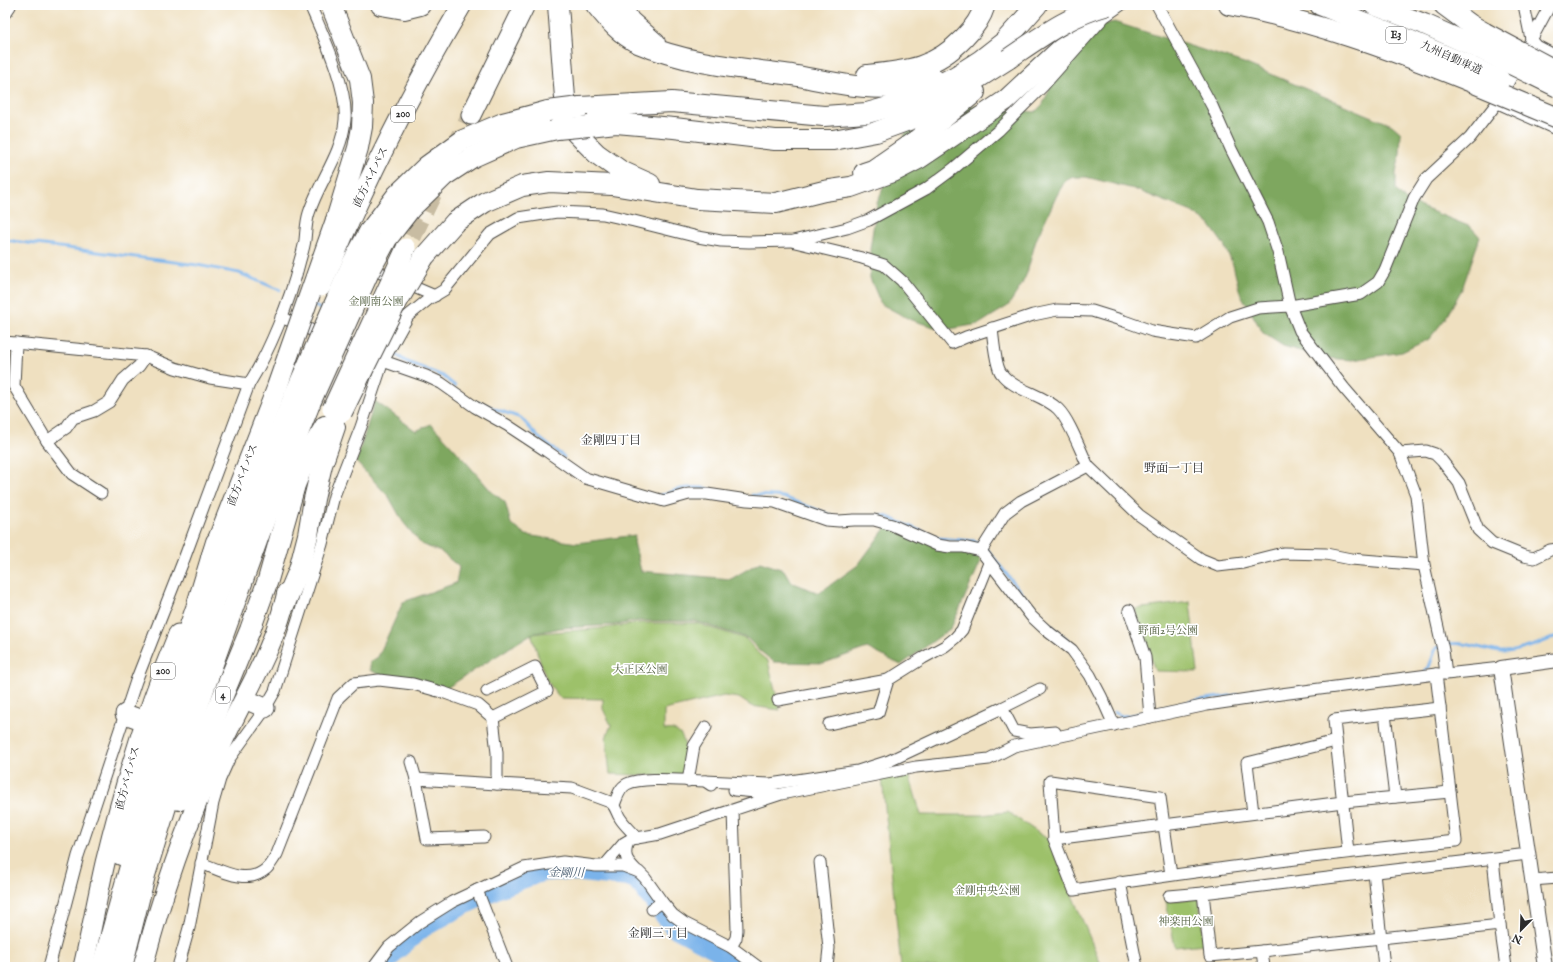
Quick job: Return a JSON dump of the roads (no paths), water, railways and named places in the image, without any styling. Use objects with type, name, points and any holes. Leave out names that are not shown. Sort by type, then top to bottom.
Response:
[{"type":"highway","points":[[276,387],[342,222],[362,127],[363,103],[360,79],[331,5]]},
{"type":"highway","points":[[381,5],[404,9],[420,5]]},
{"type":"highway","name":"直方バイパス","points":[[342,222],[371,174],[440,43],[462,5]]},
{"type":"highway","points":[[471,115],[525,5]]},
{"type":"highway","points":[[558,5],[565,98],[576,134],[597,154],[621,171],[656,187],[697,199]]},
{"type":"highway","points":[[596,5],[608,21],[624,35],[638,43],[684,58],[704,63],[845,85],[874,88],[912,85],[938,76],[961,64],[1033,11]]},
{"type":"highway","points":[[620,5],[630,20],[649,38],[659,46],[684,58]]},
{"type":"highway","points":[[793,76],[858,76],[895,72],[920,67],[940,58],[958,44],[982,15],[985,5]]},
{"type":"highway","points":[[333,416],[394,307],[424,257],[455,222],[485,202],[522,186],[549,182],[612,185],[697,199],[776,203],[824,191],[851,187],[893,172],[920,158],[980,119],[1006,100],[1063,47],[1093,5]]},
{"type":"highway","points":[[122,966],[145,875],[192,722],[271,502],[303,397],[352,264],[378,236],[411,208],[444,176],[473,157],[516,138],[557,129],[616,123],[775,140],[832,140],[876,132],[917,117],[1062,23],[1093,9],[1108,5]]},
{"type":"highway","points":[[1229,5],[1256,10],[1358,39],[1476,57],[1558,72]]},
{"type":"highway","name":"九州自動車道","points":[[1320,5],[1408,40],[1476,57],[1558,87]]},
{"type":"highway","name":"九州自動車道","points":[[1374,5],[1424,24],[1558,107]]},
{"type":"highway","points":[[1444,5],[1471,25],[1476,57],[1558,118]]},
{"type":"highway","points":[[378,236],[396,195],[427,166],[463,140],[503,123],[548,111],[580,107],[672,102],[824,116],[867,113],[903,103],[956,76],[981,60],[1004,42],[1033,11]]},
{"type":"highway","points":[[824,191],[873,170],[918,139],[970,97],[1008,59]]},
{"type":"highway","points":[[143,967],[156,916],[180,844],[218,752],[268,650],[299,570],[308,535],[314,499],[330,438],[333,416],[409,242]]},
{"type":"highway","name":"直方バイパス","points":[[83,967],[105,863],[131,766],[145,721],[163,669],[216,542],[276,387]]},
{"type":"highway","points":[[104,962],[129,870],[166,750],[211,613],[253,496],[303,397]]},
{"type":"highway","name":"4","points":[[122,966],[143,912],[160,856],[183,794],[250,630],[268,580],[295,485],[305,460],[333,416]]},
{"type":"highway","points":[[104,962],[118,873],[138,775],[196,608],[216,542]]},
{"type":"highway","points":[[245,699],[266,708]]},
{"type":"highway","points":[[125,714],[145,721]]},
{"type":"street","points":[[5,11],[9,5]]},
{"type":"street","points":[[49,967],[78,856],[136,681],[184,559],[249,384],[257,371],[281,317],[299,266],[305,241],[305,228],[309,213],[341,142],[345,120],[343,90],[310,5]]},
{"type":"street","points":[[178,967],[189,928],[213,803],[220,779],[229,759],[266,708],[274,691],[322,544],[334,496],[361,427],[383,360],[408,316],[444,290],[490,234],[518,218],[557,212],[603,214],[698,237],[721,241],[749,242],[793,241],[847,228],[869,220],[926,189],[953,169],[998,130],[1043,86],[1104,17],[1121,5]]},
{"type":"street","points":[[1157,5],[1212,106],[1231,149],[1268,222],[1278,252],[1290,306],[1300,331],[1312,349],[1400,453],[1416,495],[1424,565],[1442,647],[1440,708],[1456,841],[1348,852],[1171,874],[1074,890],[1054,839],[1050,781],[1160,797],[1171,874]]},
{"type":"street","points":[[1524,5],[1531,39],[1537,46],[1558,57]]},
{"type":"street","points":[[793,241],[884,265],[902,281],[952,343],[1033,315],[1057,310],[1092,312],[1124,320],[1152,332],[1196,338],[1230,317],[1258,308],[1290,306],[1361,294],[1378,282],[1385,270],[1414,198],[1426,179],[1470,138],[1497,103],[1550,5]]},
{"type":"street","points":[[1497,103],[1558,130]]},
{"type":"street","points":[[305,241],[435,296]]},
{"type":"street","points":[[281,317],[441,383],[475,407],[507,425],[585,478],[664,502],[689,494],[707,494],[735,499],[775,502],[826,520],[874,520],[892,525],[937,545],[950,548],[963,547],[981,551],[1031,616],[1046,630],[1072,650],[1090,675],[1114,725]]},
{"type":"street","points":[[992,328],[1000,372],[1009,381],[1048,401],[1059,410],[1088,466],[1139,515],[1201,559],[1218,566],[1243,563],[1283,553],[1290,553],[1326,554],[1351,559],[1424,565]]},
{"type":"street","points":[[101,493],[72,474],[47,441],[14,386],[11,343],[146,356],[175,368],[210,378],[249,384]]},
{"type":"street","points":[[47,441],[66,428],[73,418],[94,411],[109,402],[123,380],[139,366],[146,356]]},
{"type":"street","points":[[1400,453],[1426,451],[1434,454],[1442,461],[1459,483],[1478,530],[1492,543],[1518,554],[1534,558],[1550,550],[1558,549]]},
{"type":"street","points":[[981,551],[1005,513],[1021,501],[1088,466]]},
{"type":"street","points":[[778,700],[888,680],[945,646],[962,630],[989,563]]},
{"type":"street","points":[[1129,610],[1145,657],[1150,717]]},
{"type":"street","points":[[604,865],[624,844],[632,839],[660,834],[781,794],[916,767],[990,759],[1014,746],[1207,705],[1274,695],[1558,660]]},
{"type":"street","points":[[487,691],[535,667],[547,691],[493,718]]},
{"type":"street","points":[[1501,668],[1545,967]]},
{"type":"street","points":[[201,863],[229,874],[245,878],[266,870],[277,854],[338,698],[354,683],[379,680],[413,684],[445,693],[478,706],[493,718],[497,753],[498,784]]},
{"type":"street","points":[[829,724],[878,713],[888,680]]},
{"type":"street","points":[[614,805],[620,790],[626,784],[644,780],[770,784],[872,768],[1040,689]]},
{"type":"street","points":[[1002,708],[1014,731],[1030,734],[1055,732],[1069,735]]},
{"type":"street","points":[[1348,852],[1334,720],[1440,708]]},
{"type":"street","points":[[1385,714],[1395,797]]},
{"type":"street","points":[[688,781],[694,746],[706,727]]},
{"type":"street","points":[[1253,813],[1247,763],[1336,741]]},
{"type":"street","points":[[410,762],[416,779],[427,839],[484,837]]},
{"type":"street","points":[[416,779],[572,788],[610,802],[614,805],[632,839]]},
{"type":"street","points":[[705,781],[711,785],[723,788],[781,794]]},
{"type":"street","points":[[1054,839],[1343,802],[1450,792]]},
{"type":"street","points":[[731,947],[736,938],[737,930],[733,811]]},
{"type":"street","points":[[632,839],[625,852],[626,857],[645,878],[673,915],[684,923],[731,947],[758,967]]},
{"type":"street","points":[[1169,896],[1528,854]]},
{"type":"street","points":[[1493,859],[1506,967]]},
{"type":"street","points":[[374,967],[389,947],[420,922],[452,902],[524,868],[563,862],[596,866],[623,866],[639,872]]},
{"type":"street","points":[[820,862],[828,941],[827,967]]},
{"type":"street","points":[[1374,872],[1384,967]]},
{"type":"street","points":[[1532,880],[1558,878]]},
{"type":"street","points":[[1120,882],[1137,967]]},
{"type":"street","points":[[477,890],[507,967]]},
{"type":"street","points":[[1203,893],[1210,956],[1500,925]]},
{"type":"street","points":[[652,909],[662,902]]},
{"type":"street","points":[[1262,951],[1264,967]]},
{"type":"waterway","points":[[5,240],[197,265],[239,273],[280,290]]},
{"type":"waterway","points":[[313,305],[324,311]]},
{"type":"waterway","points":[[393,352],[405,361],[443,376],[455,386]]},
{"type":"waterway","points":[[479,403],[521,418],[538,437],[564,457]]},
{"type":"waterway","points":[[660,495],[684,488],[709,489]]},
{"type":"waterway","points":[[752,495],[783,497],[833,516]]},
{"type":"waterway","points":[[877,516],[885,516],[937,538],[975,541],[982,545]]},
{"type":"waterway","points":[[986,548],[1041,618],[1077,648]]},
{"type":"waterway","points":[[1425,671],[1429,667],[1436,648],[1448,644],[1454,643],[1507,652],[1546,641],[1558,635]]},
{"type":"waterway","points":[[1114,712],[1122,716],[1133,715],[1198,700],[1237,695]]},
{"type":"waterway","name":"金剛川","points":[[383,967],[395,952],[423,928],[457,909],[499,888],[542,872],[567,871],[633,878],[642,887],[673,927],[728,956],[742,967]]},
{"type":"tunnel","points":[[454,151],[471,115]]},
{"type":"tunnel","points":[[412,237],[437,184]]},
{"type":"district","name":"金剛四丁目","points":[[611,440]]},
{"type":"district","name":"野面一丁目","points":[[1174,468]]},
{"type":"district","name":"金剛三丁目","points":[[658,933]]},
{"type":"park label","name":"金剛南公園","points":[[376,302]]},
{"type":"park label","name":"野面2号公園","points":[[1168,631]]},
{"type":"park label","name":"大正区公園","points":[[640,670]]},
{"type":"park label","name":"金剛中央公園","points":[[987,891]]},
{"type":"park label","name":"神楽田公園","points":[[1186,922]]}]
